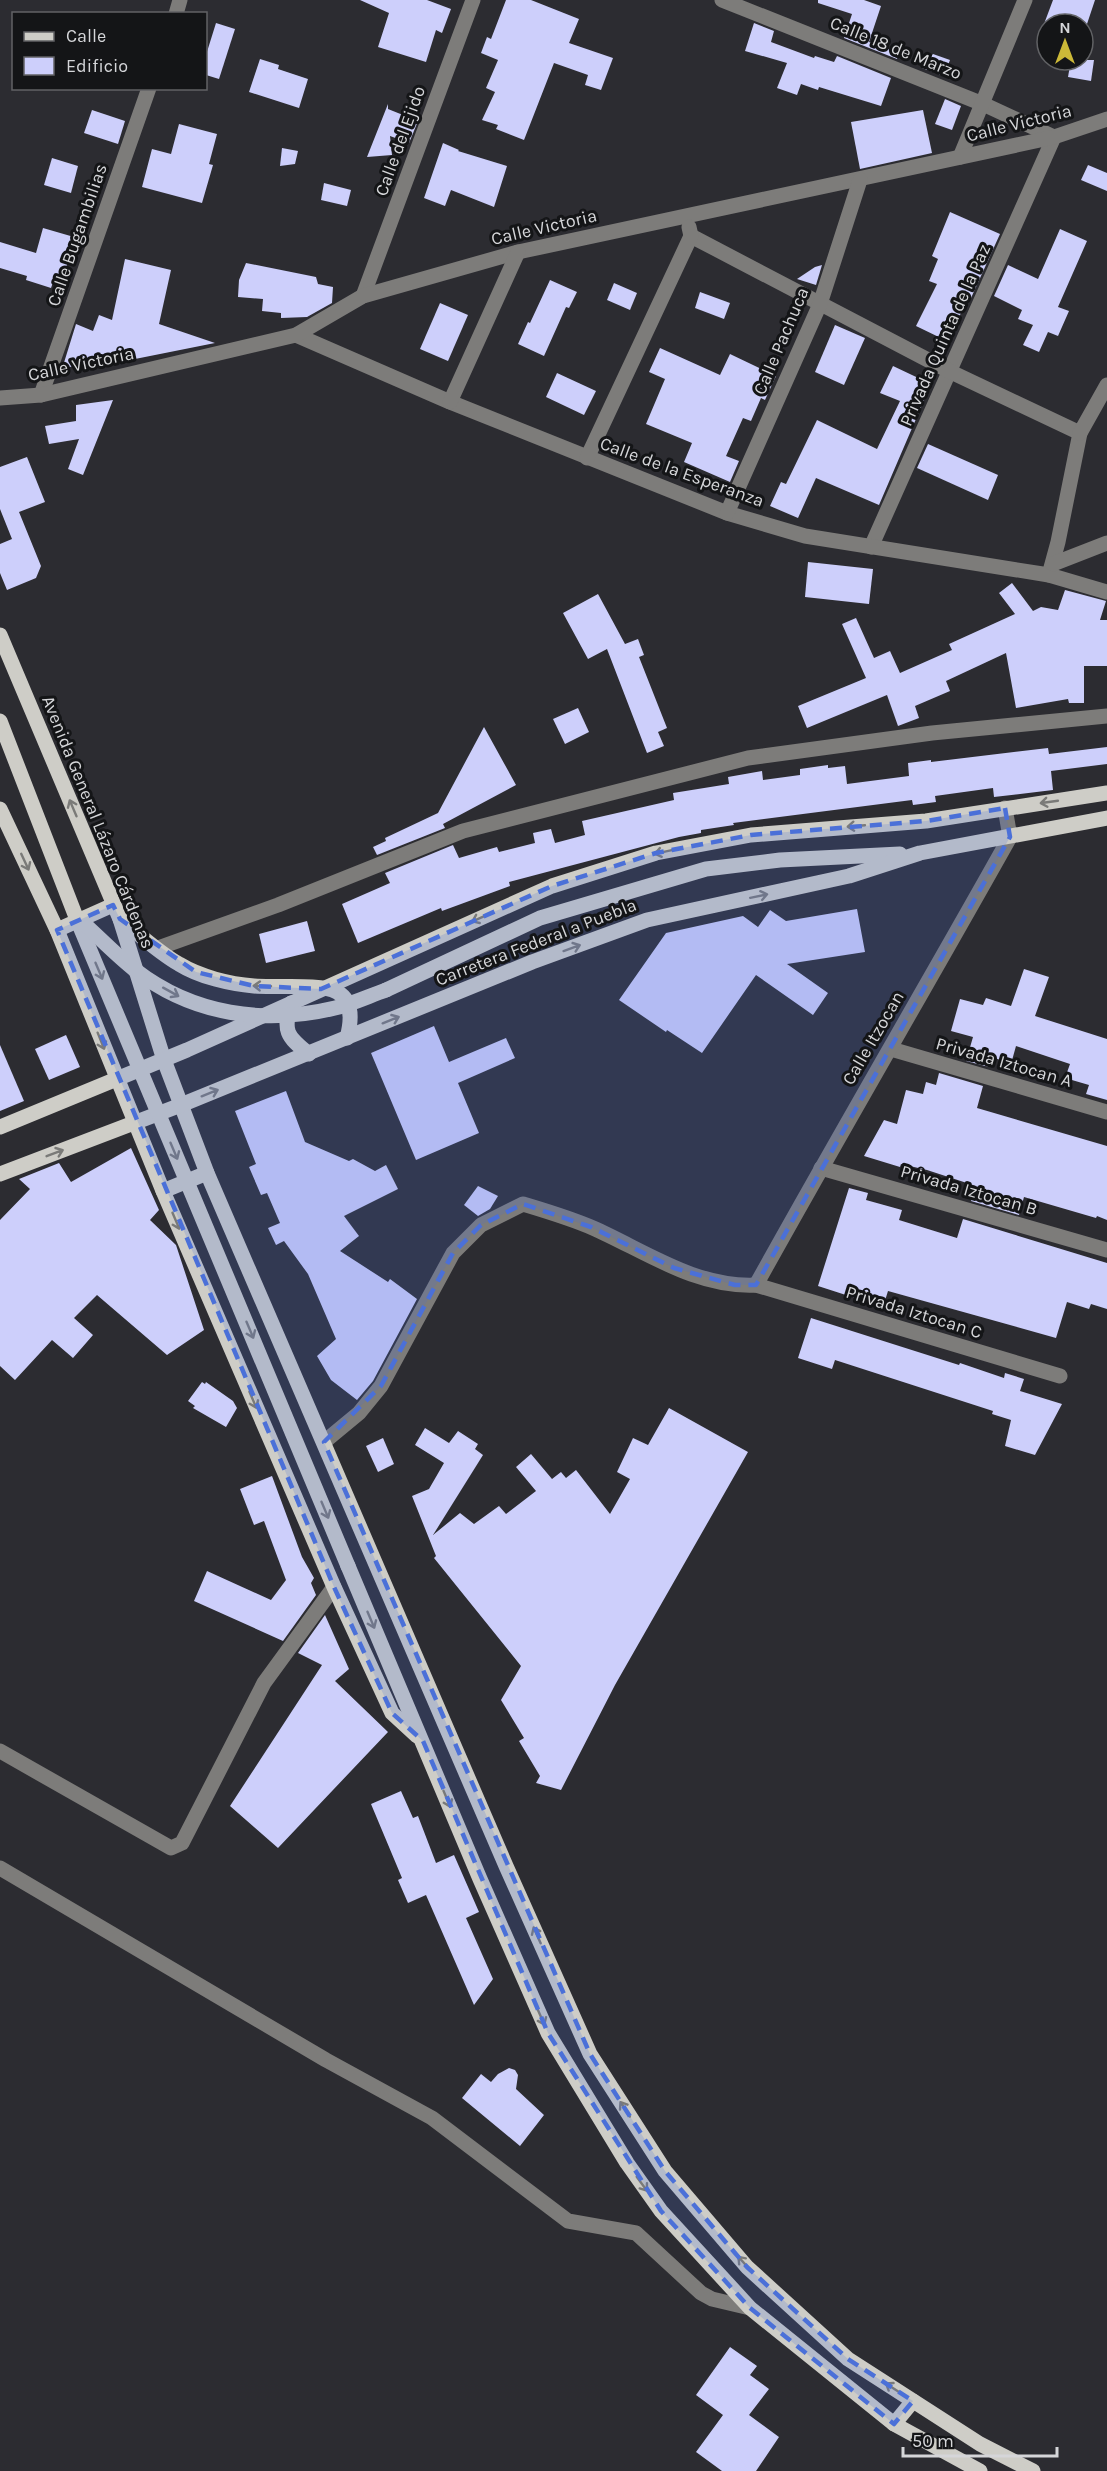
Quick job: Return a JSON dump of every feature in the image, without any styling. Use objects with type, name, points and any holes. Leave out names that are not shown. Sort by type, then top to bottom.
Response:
[{"type":"main road","name":"Avenida General Lázaro Cárdenas","points":[[0,635],[117,912],[164,1060],[207,1173],[506,1866],[590,2054],[665,2171],[747,2267],[848,2359],[980,2444],[1033,2471]]},
{"type":"main road","points":[[0,721],[76,917],[480,1879],[548,2033],[627,2163],[661,2211],[750,2308],[894,2424],[980,2471]]},
{"type":"main road","points":[[0,1127],[164,1060],[552,886],[656,853],[751,835],[926,821],[1107,794]]},
{"type":"main road","points":[[0,809],[57,930],[163,1191],[334,1587],[392,1713],[423,1741]]},
{"type":"main road","name":"Carretera Federal a Puebla","points":[[0,1174],[136,1123],[532,962],[646,920],[849,876],[920,852],[1107,818]]},
{"type":"main road","points":[[76,917],[136,970],[174,995],[216,1011],[279,1017],[337,1007],[386,990],[540,918],[706,869],[780,860],[920,852]]},
{"type":"main road","points":[[57,930],[117,912],[179,964],[223,981],[254,986],[321,989],[337,992],[344,998],[352,1022],[347,1038]]},
{"type":"main road","points":[[291,1003],[285,1023],[289,1036],[309,1054]]},
{"type":"main road","points":[[163,1191],[207,1173]]},
{"type":"main road","points":[[480,1879],[506,1866]]},
{"type":"main road","points":[[894,2424],[913,2401]]},
{"type":"street","name":"Calle del Ejido","points":[[363,296],[473,0]]},
{"type":"street","name":"Calle 18 de Marzo","points":[[722,0],[983,104],[1054,137]]},
{"type":"street","points":[[960,157],[1025,0]]},
{"type":"street","name":"Calle Bugambilias","points":[[41,395],[148,90]]},
{"type":"street","name":"Calle Victoria","points":[[0,398],[41,395],[296,335],[363,296],[518,252],[1054,137],[1107,119]]},
{"type":"street","name":"Privada Quinta de la Paz","points":[[871,547],[1054,137]]},
{"type":"street","name":"Calle Pachuca","points":[[727,513],[820,304],[860,180]]},
{"type":"street","points":[[587,458],[691,236],[686,215]]},
{"type":"street","points":[[691,236],[951,372],[1080,433]]},
{"type":"street","points":[[450,402],[518,252]]},
{"type":"street","name":"Calle de la Esperanza","points":[[296,335],[450,402],[727,513],[805,536],[871,547],[1051,569],[1107,592]]},
{"type":"street","points":[[1051,569],[1080,433],[1107,385]]},
{"type":"street","points":[[1051,569],[1107,543]]},
{"type":"street","points":[[158,948],[278,905],[462,831],[748,758],[932,733],[1107,716]]},
{"type":"street","points":[[1005,808],[1010,837]]},
{"type":"street","name":"Calle Itzocan","points":[[756,1285],[1010,837]]},
{"type":"street","name":"Privada Iztocan A","points":[[891,1049],[1107,1112]]},
{"type":"street","name":"Privada Iztocan B","points":[[821,1168],[1107,1250]]},
{"type":"street","name":"Privada Iztocan C","points":[[324,1442],[359,1413],[381,1386],[453,1253],[482,1225],[523,1204],[591,1227],[674,1268],[735,1286],[756,1285],[1060,1376]]},
{"type":"street","points":[[0,1751],[171,1848],[182,1843],[264,1683],[334,1587]]},
{"type":"street","points":[[0,1868],[326,2060],[432,2118],[568,2222],[636,2233],[701,2293],[712,2299],[750,2308]]},
{"type":"highlighted area","points":[[1005,808],[1010,837],[756,1285],[735,1285],[674,1268],[591,1227],[523,1204],[481,1225],[453,1253],[381,1386],[324,1442],[590,2054],[665,2171],[747,2267],[848,2359],[913,2401],[894,2424],[750,2308],[661,2211],[548,2033],[423,1741],[392,1713],[334,1587],[57,930],[113,905],[120,919],[196,972],[254,986],[321,989],[552,886],[656,853],[751,835],[926,821]]},
{"type":"building","points":[[360,0],[427,0],[451,9],[442,33],[436,30],[426,62],[378,47],[389,13]]},
{"type":"building","points":[[506,0],[531,0],[579,19],[569,43],[613,58],[601,90],[585,85],[588,75],[554,63],[524,140],[496,129],[498,125],[482,120],[495,92],[486,88],[498,60],[481,53],[487,37],[491,39]]},
{"type":"building","points":[[818,0],[864,0],[881,6],[869,42],[899,53],[897,59],[844,38],[852,14],[818,3]]},
{"type":"building","points":[[1053,0],[1095,0],[1091,12],[1048,12]]},
{"type":"building","points":[[216,23],[235,29],[219,79],[207,75],[207,52]]},
{"type":"building","points":[[754,23],[774,31],[771,42],[814,58],[815,56],[834,62],[837,56],[891,78],[881,106],[819,87],[818,90],[801,84],[797,95],[777,88],[787,63],[745,51]]},
{"type":"building","points":[[933,54],[950,60],[944,76],[922,68]]},
{"type":"building","points":[[260,59],[279,65],[278,69],[308,79],[299,108],[249,92]]},
{"type":"building","points":[[1069,72],[1092,72],[1091,81],[1068,77]]},
{"type":"building","points":[[945,99],[961,106],[952,130],[935,124]]},
{"type":"building","points":[[388,104],[388,109],[418,121],[409,143],[390,136],[392,155],[367,157]]},
{"type":"building","points":[[92,110],[125,121],[118,144],[84,133]]},
{"type":"building","points":[[923,110],[932,153],[860,169],[851,122]]},
{"type":"building","points":[[179,124],[217,134],[209,164],[213,165],[202,203],[142,187],[152,149],[171,154]]},
{"type":"building","points":[[443,143],[458,151],[507,166],[494,207],[451,190],[445,206],[424,198]]},
{"type":"building","points":[[282,148],[298,151],[295,164],[280,166]]},
{"type":"building","points":[[52,158],[78,166],[71,193],[44,185]]},
{"type":"building","points":[[1088,165],[1107,173],[1107,191],[1081,180]]},
{"type":"building","points":[[324,183],[351,190],[347,206],[321,200]]},
{"type":"building","points":[[950,212],[1000,234],[971,298],[969,297],[947,341],[916,326],[937,284],[929,281],[938,259],[932,256]]},
{"type":"building","points":[[43,228],[74,237],[64,276],[56,274],[51,288],[26,280],[27,276],[0,268],[0,242],[36,253]]},
{"type":"building","points":[[1060,229],[1087,241],[1058,307],[1069,311],[1058,336],[1048,332],[1039,352],[1023,345],[1033,325],[1018,319],[1022,310],[994,296],[1008,265],[1038,279]]},
{"type":"building","points":[[125,259],[171,270],[159,324],[215,343],[115,363],[118,355],[62,369],[76,324],[93,331],[99,315],[112,320]]},
{"type":"building","points":[[246,263],[316,277],[318,284],[333,287],[332,303],[307,317],[281,318],[281,313],[262,311],[263,299],[238,297],[239,280]]},
{"type":"building","points":[[822,265],[816,285],[797,279],[815,267]]},
{"type":"building","points":[[550,280],[577,292],[569,308],[566,307],[544,356],[518,344]]},
{"type":"building","points":[[614,283],[637,293],[630,310],[607,300]]},
{"type":"building","points":[[700,292],[730,303],[724,319],[695,308]]},
{"type":"building","points":[[440,303],[468,315],[448,361],[420,349]]},
{"type":"building","points":[[835,325],[865,338],[844,385],[815,372]]},
{"type":"building","points":[[660,348],[720,375],[730,354],[776,376],[765,400],[761,398],[751,421],[743,418],[726,456],[739,461],[730,482],[684,462],[692,443],[646,424],[665,379],[649,372]]},
{"type":"building","points":[[893,366],[931,384],[879,505],[816,478],[798,518],[770,506],[781,482],[786,484],[817,420],[877,449],[900,401],[880,393]]},
{"type":"building","points":[[557,373],[596,391],[584,415],[546,397]]},
{"type":"building","points":[[113,400],[83,475],[68,469],[79,439],[49,444],[45,426],[76,421],[76,405]]},
{"type":"building","points":[[928,444],[998,475],[988,500],[917,468]]},
{"type":"building","points":[[27,457],[45,502],[19,512],[41,566],[36,578],[7,590],[0,573],[0,544],[12,539],[0,509],[0,467]]},
{"type":"building","points":[[808,562],[873,569],[869,604],[805,597]]},
{"type":"building","points":[[1012,583],[1033,611],[1041,607],[1058,610],[1065,590],[1106,601],[1100,620],[1107,620],[1107,666],[1084,666],[1084,703],[1069,703],[1068,699],[1016,708],[1006,653],[946,681],[950,691],[915,706],[919,718],[898,726],[887,695],[807,728],[798,706],[866,678],[842,624],[856,618],[874,658],[890,651],[900,673],[952,650],[949,644],[1015,614],[999,593]]},
{"type":"building","points":[[598,594],[625,644],[638,639],[644,655],[639,657],[667,728],[658,732],[664,746],[647,753],[607,649],[588,659],[563,613]]},
{"type":"building","points":[[578,708],[589,732],[565,744],[553,719]]},
{"type":"building","points":[[484,727],[516,785],[443,824],[445,828],[377,855],[373,847],[386,841],[385,838],[438,813]]},
{"type":"building","points":[[1107,747],[1107,764],[1051,771],[1053,790],[994,797],[993,788],[935,796],[936,802],[913,805],[912,800],[733,823],[734,825],[701,830],[701,833],[509,882],[510,886],[442,911],[441,908],[358,943],[342,904],[390,883],[385,873],[453,845],[459,858],[497,847],[499,852],[535,843],[533,833],[551,829],[555,843],[585,835],[582,821],[674,800],[673,793],[729,784],[728,777],[762,771],[763,780],[800,775],[800,769],[828,765],[828,768],[845,766],[847,784],[909,776],[908,763],[1048,748],[1049,754]]},
{"type":"building","points":[[857,909],[865,952],[787,964],[828,993],[813,1015],[756,975],[702,1053],[619,1000],[666,933],[743,916],[758,927],[770,910],[786,921]]},
{"type":"building","points":[[307,921],[315,951],[266,963],[259,934]]},
{"type":"building","points":[[1024,969],[1049,977],[1035,1016],[1107,1039],[1107,1100],[1086,1094],[1089,1085],[1065,1078],[1070,1064],[1016,1046],[1011,1064],[992,1057],[989,1067],[966,1061],[973,1037],[951,1031],[960,999],[983,1005],[986,998],[1011,1006]]},
{"type":"building","points":[[434,1026],[449,1062],[506,1038],[515,1058],[458,1083],[479,1133],[416,1160],[371,1053]]},
{"type":"building","points":[[66,1035],[80,1067],[49,1080],[35,1049]]},
{"type":"building","points":[[0,1045],[24,1101],[0,1111]]},
{"type":"building","points":[[939,1073],[983,1086],[977,1108],[1107,1146],[1107,1220],[1024,1197],[1019,1215],[971,1201],[976,1186],[927,1170],[901,1164],[900,1167],[864,1156],[884,1120],[897,1124],[906,1090],[923,1094],[926,1082],[936,1085]]},
{"type":"building","points":[[286,1091],[305,1142],[349,1161],[353,1159],[375,1171],[386,1165],[398,1189],[344,1216],[359,1236],[340,1251],[388,1282],[390,1279],[417,1299],[373,1381],[357,1400],[331,1380],[317,1356],[336,1339],[308,1274],[284,1241],[276,1245],[268,1228],[280,1223],[267,1193],[261,1195],[249,1167],[256,1164],[235,1111]]},
{"type":"building","points":[[131,1148],[159,1210],[150,1220],[176,1245],[204,1330],[167,1355],[97,1295],[74,1318],[93,1335],[73,1358],[52,1340],[15,1380],[0,1366],[0,1220],[30,1189],[19,1179],[59,1163],[71,1182]]},
{"type":"building","points":[[478,1186],[498,1196],[490,1209],[478,1216],[464,1205]]},
{"type":"building","points":[[849,1188],[868,1193],[866,1200],[902,1210],[899,1220],[957,1238],[963,1219],[1107,1263],[1107,1309],[1091,1304],[1089,1309],[1067,1302],[1056,1338],[888,1291],[883,1307],[818,1286]]},
{"type":"building","points":[[811,1318],[1004,1378],[1005,1373],[1024,1379],[1020,1391],[1062,1404],[1035,1455],[1005,1446],[1011,1420],[992,1414],[993,1411],[835,1360],[832,1369],[798,1358]]},
{"type":"building","points":[[202,1382],[205,1384],[206,1382],[233,1401],[237,1408],[226,1427],[193,1408],[195,1406],[188,1401]]},
{"type":"building","points":[[669,1408],[748,1452],[615,1685],[561,1790],[536,1783],[540,1776],[519,1741],[524,1738],[501,1700],[521,1666],[434,1558],[436,1556],[412,1496],[429,1489],[444,1463],[415,1445],[425,1428],[449,1443],[458,1431],[478,1444],[475,1449],[483,1455],[433,1535],[460,1513],[474,1524],[499,1506],[506,1514],[536,1491],[516,1467],[531,1454],[552,1479],[561,1472],[566,1478],[576,1470],[610,1514],[630,1479],[617,1472],[633,1438],[648,1445]]},
{"type":"building","points":[[383,1438],[394,1464],[378,1472],[366,1446]]},
{"type":"building","points":[[272,1476],[302,1557],[314,1578],[311,1583],[316,1595],[283,1641],[194,1601],[207,1571],[271,1600],[286,1580],[264,1521],[254,1525],[240,1489]]},
{"type":"building","points":[[325,1615],[349,1669],[335,1681],[388,1732],[278,1848],[230,1806],[322,1665],[298,1653]]},
{"type":"building","points":[[401,1791],[413,1818],[418,1816],[436,1863],[454,1855],[479,1912],[466,1918],[493,1979],[474,2005],[426,1895],[408,1903],[398,1880],[402,1878],[371,1804]]},
{"type":"building","points":[[509,2068],[515,2070],[518,2075],[516,2089],[544,2115],[520,2146],[462,2098],[481,2074],[491,2082],[498,2074]]},
{"type":"building","points":[[730,2347],[757,2366],[750,2375],[769,2389],[749,2415],[779,2437],[756,2471],[722,2471],[696,2452],[723,2415],[696,2395]]}]
